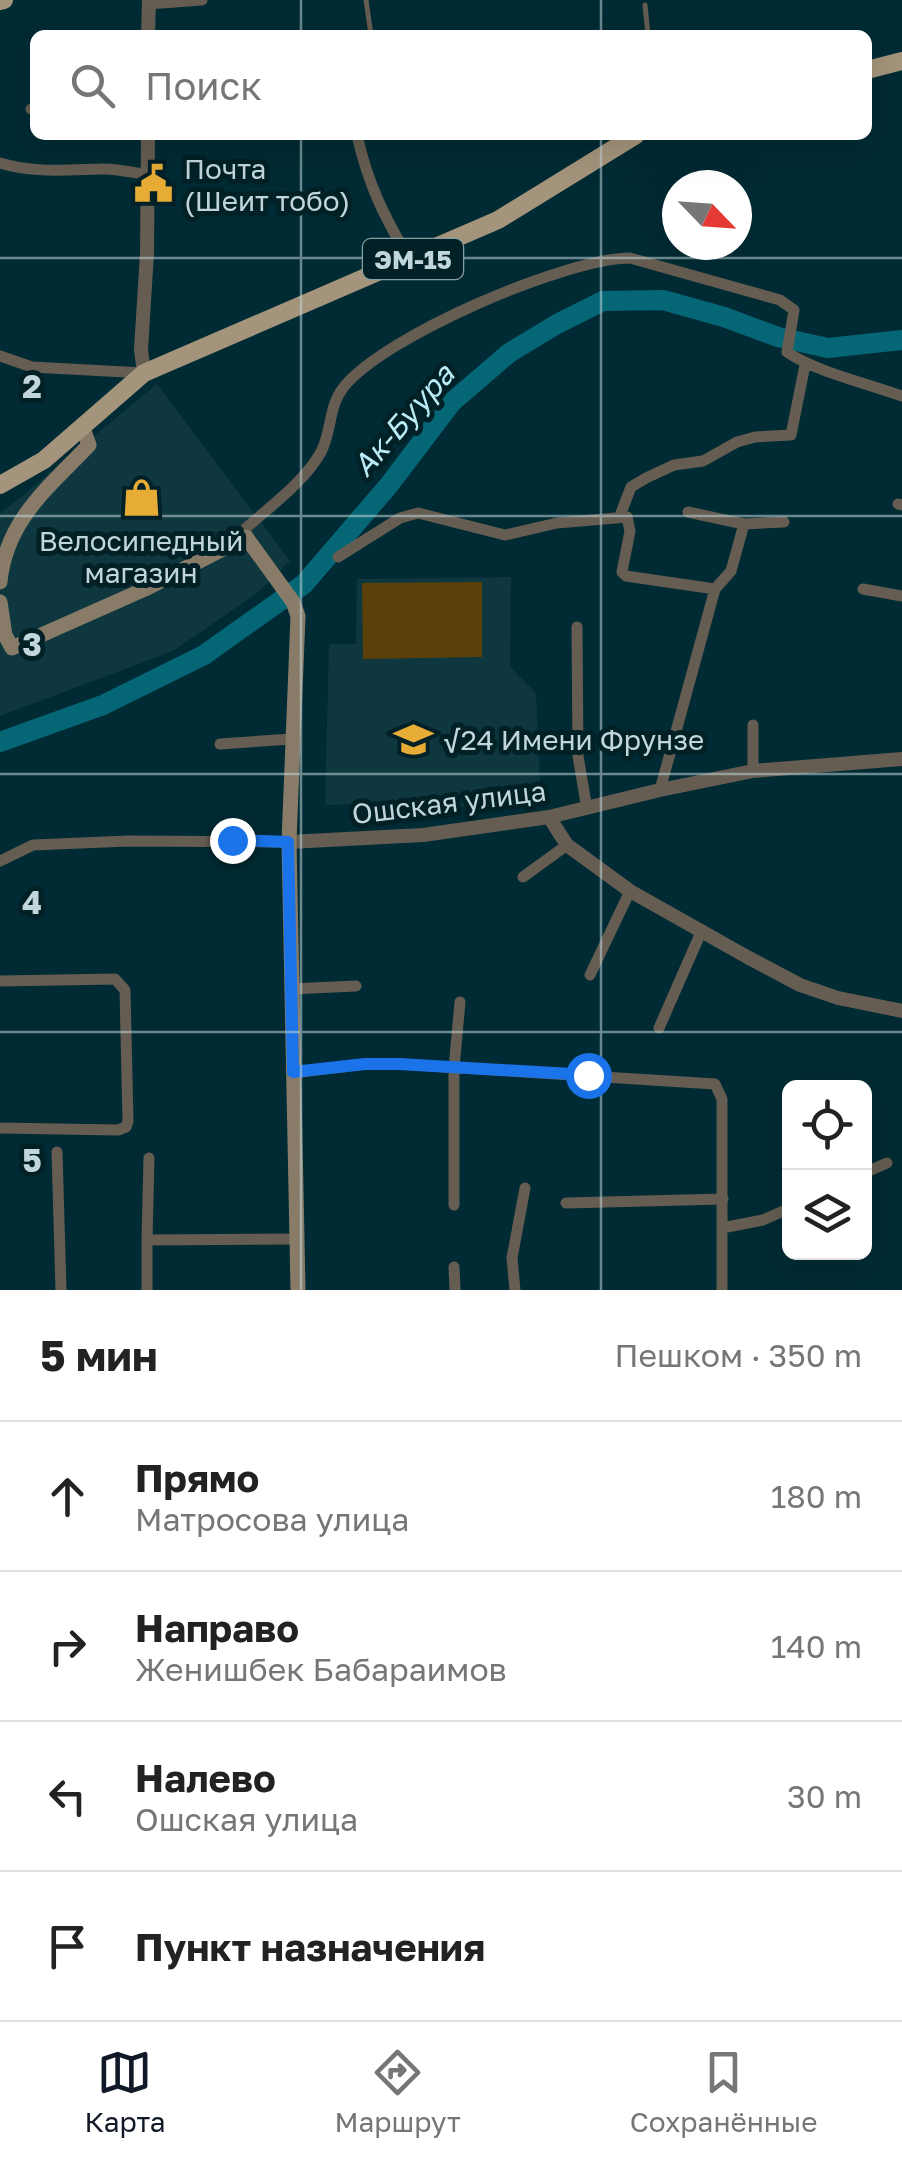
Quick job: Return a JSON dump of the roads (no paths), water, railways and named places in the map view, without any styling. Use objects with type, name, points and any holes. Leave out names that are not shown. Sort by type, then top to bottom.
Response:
[{"type":"main road","points":[[872,69],[902,61]]},
{"type":"main road","name":"ЭМ-15","points":[[144,373],[498,220],[628,140]]},
{"type":"main road","points":[[0,485],[44,460],[144,373]]},
{"type":"main road","points":[[0,582],[8,545],[21,516],[89,445],[83,428]]},
{"type":"main road","points":[[0,602],[6,652],[146,589],[246,537],[293,602],[298,616],[288,842],[298,1290]]},
{"type":"street","points":[[148,30],[148,2],[202,0]]},
{"type":"street","points":[[0,356],[32,367],[144,373],[141,350],[148,140]]},
{"type":"street","points":[[357,140],[379,209],[410,260]]},
{"type":"street","points":[[0,163],[32,170],[70,172],[102,168],[148,175]]},
{"type":"street","points":[[246,537],[246,528],[289,489],[320,453],[332,405],[344,386],[387,352],[507,290],[604,258],[630,258],[780,300],[794,310],[787,352],[805,365],[902,396]]},
{"type":"street","points":[[619,518],[631,487],[646,478],[674,466],[703,461],[738,442],[792,435],[805,365]]},
{"type":"street","points":[[688,512],[744,524],[784,522]]},
{"type":"street","points":[[338,557],[400,518],[418,513],[505,535],[557,524],[627,517],[630,523],[622,572],[626,576],[715,589]]},
{"type":"street","points":[[660,790],[715,589],[731,571],[744,524]]},
{"type":"street","points":[[862,588],[902,596]]},
{"type":"street","points":[[577,627],[578,756],[586,808]]},
{"type":"street","points":[[753,726],[753,771]]},
{"type":"street","points":[[220,744],[291,739]]},
{"type":"street","name":"Ошская улица","points":[[0,861],[33,846],[145,841],[288,842],[422,835],[550,817],[753,771],[902,759]]},
{"type":"street","points":[[550,817],[567,845],[630,891],[800,985],[838,998],[902,1011]]},
{"type":"street","points":[[523,877],[567,845]]},
{"type":"street","points":[[590,975],[630,891]]},
{"type":"street","points":[[659,1028],[702,930]]},
{"type":"street","points":[[0,981],[116,979],[121,983],[125,990],[128,1122],[126,1128],[118,1130],[0,1128]]},
{"type":"street","points":[[290,989],[356,986]]},
{"type":"street","points":[[454,1204],[454,1068],[460,1002]]},
{"type":"street","points":[[293,1072],[365,1064],[715,1084],[722,1098],[722,1290]]},
{"type":"street","points":[[57,1152],[60,1290]]},
{"type":"street","points":[[147,1290],[149,1158]]},
{"type":"street","points":[[870,1170],[887,1162]]},
{"type":"street","points":[[514,1290],[512,1258],[525,1188]]},
{"type":"street","points":[[566,1203],[723,1199]]},
{"type":"street","points":[[722,1228],[763,1220],[782,1212]]},
{"type":"street","points":[[146,1240],[298,1239]]},
{"type":"street","points":[[454,1267],[455,1290]]},
{"type":"lane","points":[[366,0],[370,30]]},
{"type":"lane","points":[[644,5],[647,30]]},
{"type":"waterway","name":"Ак-Буура","points":[[0,742],[103,705],[204,655],[304,584],[389,485],[452,402],[509,353],[603,301],[663,300],[778,337],[828,348],[902,340]]},
{"type":"place","name":"Почта (Шеит тобо)","points":[[154,184]]},
{"type":"place","name":"Велосипедный магазин","points":[[141,498]]},
{"type":"place","name":"√24 Имени Фрунзе","points":[[414,739]]}]
